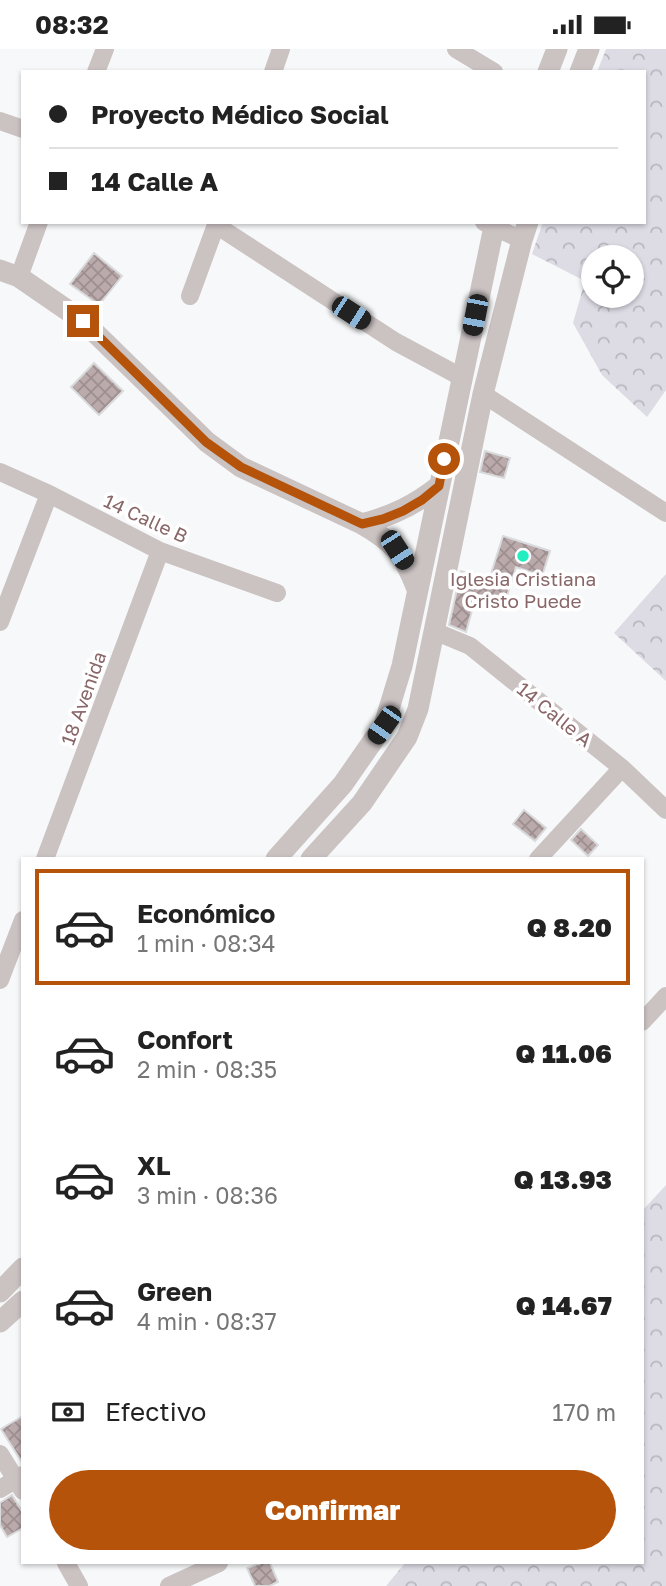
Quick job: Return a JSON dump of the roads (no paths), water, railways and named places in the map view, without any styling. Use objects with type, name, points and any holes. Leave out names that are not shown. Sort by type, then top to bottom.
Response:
[{"type":"street","points":[[97,70],[105,49]]},
{"type":"street","points":[[273,70],[281,49]]},
{"type":"street","points":[[456,49],[492,70]]},
{"type":"street","points":[[549,70],[557,49]]},
{"type":"street","points":[[581,70],[589,49]]},
{"type":"street","points":[[0,121],[21,128]]},
{"type":"street","points":[[38,224],[10,273],[83,321],[206,442],[241,467],[381,535],[397,550],[409,568],[417,589]]},
{"type":"street","points":[[190,296],[216,224],[396,342],[463,378]]},
{"type":"street","points":[[278,857],[343,784],[384,725],[402,666],[463,378],[491,224],[525,231],[483,394],[418,709],[407,737],[362,803],[313,857]]},
{"type":"street","points":[[479,295],[487,316],[479,370],[483,394],[666,513]]},
{"type":"street","name":"14 Calle B","points":[[0,472],[160,551],[277,593]]},
{"type":"street","points":[[362,524],[403,511],[439,486]]},
{"type":"street","points":[[0,622],[49,494]]},
{"type":"street","name":"18 Avenida","points":[[46,857],[160,551]]},
{"type":"street","name":"14 Calle A","points":[[434,631],[470,646],[622,768],[666,810]]},
{"type":"street","points":[[540,857],[622,768]]},
{"type":"street","points":[[0,981],[21,925]]},
{"type":"street","points":[[644,1019],[666,996]]},
{"type":"street","points":[[0,1292],[21,1270]]},
{"type":"street","points":[[0,1322],[21,1303]]},
{"type":"street","points":[[0,1454],[15,1484]]},
{"type":"street","points":[[66,1564],[79,1586]]},
{"type":"street","points":[[169,1586],[217,1564]]},
{"type":"place","name":"Iglesia Cristiana Cristo Puede","points":[[523,556]]}]
